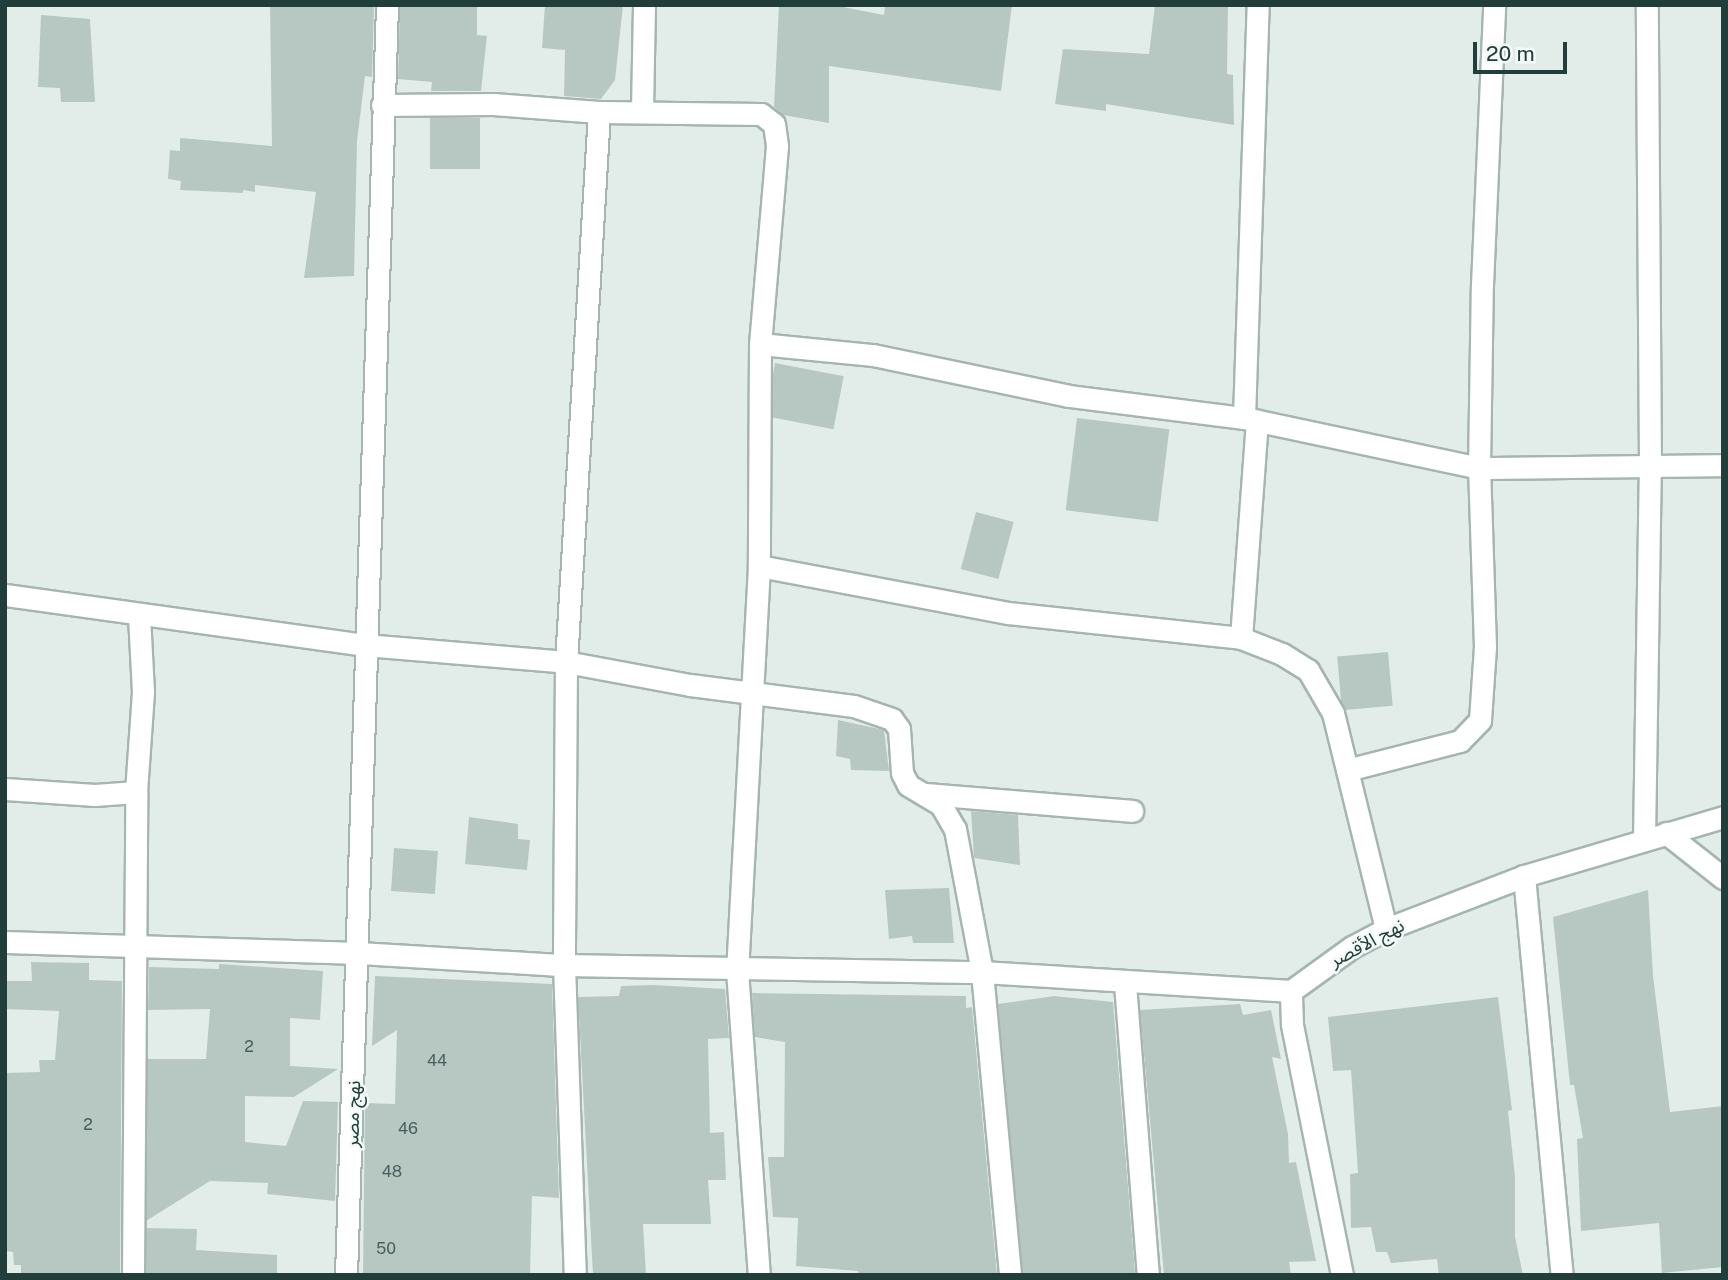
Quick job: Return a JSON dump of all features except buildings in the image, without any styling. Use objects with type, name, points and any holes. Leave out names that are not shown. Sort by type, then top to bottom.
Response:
[{"type":"street","name":"نهج مصر","points":[[346,1275],[359,953],[365,645],[387,5]]},
{"type":"street","points":[[642,110],[644,5]]},
{"type":"street","points":[[1241,639],[1250,420],[1258,5]]},
{"type":"street","points":[[1346,771],[1460,741],[1480,720],[1485,647],[1479,468],[1485,136],[1494,5]]},
{"type":"street","points":[[1644,840],[1650,466],[1647,5]]},
{"type":"street","points":[[382,105],[493,104],[599,112],[642,110],[761,114],[774,124],[777,164],[760,344],[759,566],[737,970],[759,1275]]},
{"type":"street","points":[[575,1275],[564,965],[566,662],[599,112]]},
{"type":"street","points":[[760,344],[873,355],[1069,396],[1250,420],[1479,468],[1723,465]]},
{"type":"street","points":[[759,566],[1008,613],[1241,639],[1282,654],[1308,670],[1333,713],[1386,929]]},
{"type":"street","points":[[5,595],[365,645],[566,662],[750,694],[854,706],[892,719],[901,739],[902,773],[918,793],[941,805],[955,829],[982,972],[1010,1275]]},
{"type":"street","points":[[132,1275],[136,792],[143,692],[139,615]]},
{"type":"street","points":[[5,789],[95,795],[136,792]]},
{"type":"street","points":[[918,793],[1132,811]]},
{"type":"street","name":"نهج الأقصر","points":[[1291,991],[1352,947],[1386,929],[1524,876],[1723,817]]},
{"type":"street","points":[[1666,833],[1723,878]]},
{"type":"street","points":[[1524,876],[1562,1275]]},
{"type":"street","points":[[5,942],[359,953],[564,965],[737,970],[982,972],[1125,984],[1291,991],[1292,1024],[1342,1275]]},
{"type":"street","points":[[1125,984],[1148,1275]]}]
